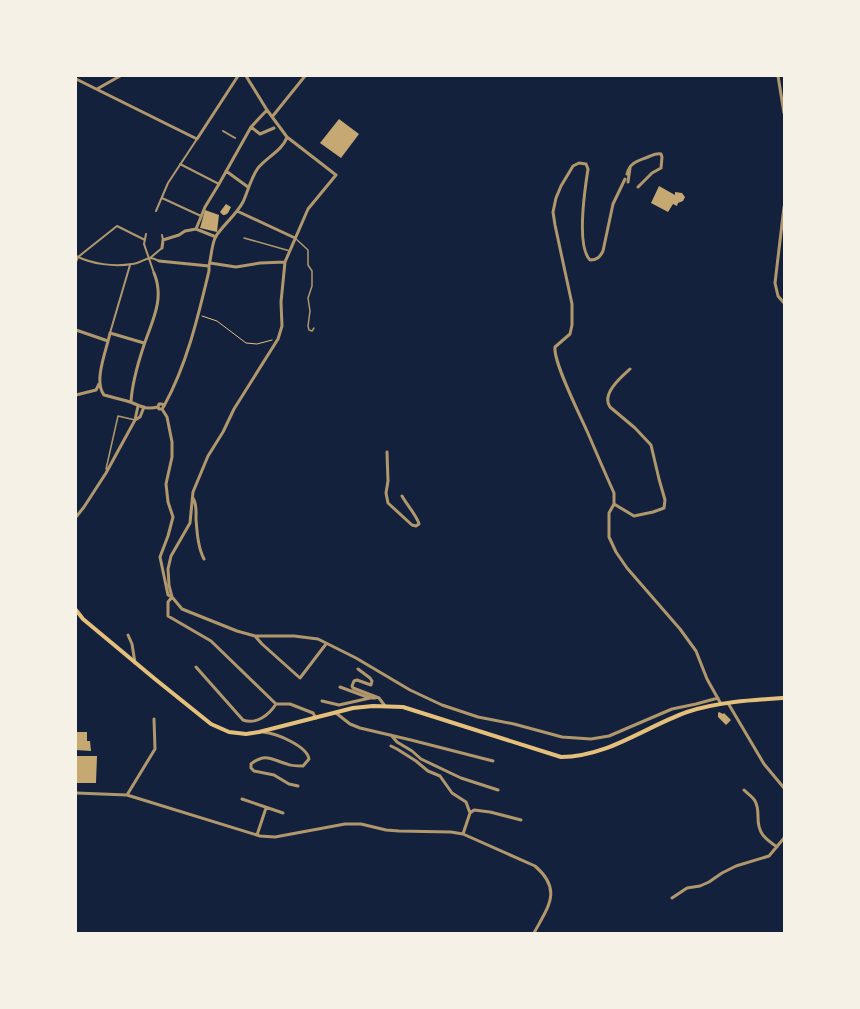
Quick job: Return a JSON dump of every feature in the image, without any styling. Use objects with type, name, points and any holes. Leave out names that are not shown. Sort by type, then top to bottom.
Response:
[{"type":"main road","points":[[76,610],[83,619],[135,663],[211,724],[229,732],[246,734],[259,732],[364,706],[385,706],[410,709],[561,757],[576,757],[594,753],[686,713],[705,707],[728,703],[784,698]]},
{"type":"street","points":[[97,90],[120,76]]},
{"type":"street","points":[[156,211],[168,182],[238,76]]},
{"type":"street","points":[[172,597],[169,585],[168,569],[171,556],[190,523],[193,492],[208,456],[223,432],[234,409],[278,339],[282,326],[281,302],[285,262],[308,209],[336,175],[287,137],[267,110],[246,76]]},
{"type":"street","points":[[272,117],[305,76]]},
{"type":"street","points":[[778,76],[784,113]]},
{"type":"street","points":[[76,79],[197,139]]},
{"type":"street","points":[[196,229],[201,216],[241,142],[251,127],[267,110]]},
{"type":"street","points":[[208,122],[212,125]]},
{"type":"street","points":[[251,127],[260,134],[274,128]]},
{"type":"street","points":[[223,131],[235,138]]},
{"type":"street","points":[[163,408],[178,378],[199,315],[210,271],[210,264],[216,237],[237,211],[257,170],[265,159],[274,154],[284,143],[287,137]]},
{"type":"street","points":[[627,174],[635,162],[656,153],[660,153],[662,156],[661,168],[652,173],[638,187]]},
{"type":"street","points":[[625,179],[613,204],[603,251],[596,259],[590,260],[586,256],[583,245],[582,230],[588,169],[584,163],[576,164],[568,173],[556,198],[553,212],[572,304],[572,325],[570,334],[555,347],[555,353],[557,362],[570,394],[614,493],[614,504],[608,513],[609,537],[616,552],[627,568],[680,629],[696,651],[707,679],[721,704]]},
{"type":"street","points":[[180,164],[219,184]]},
{"type":"street","points":[[628,182],[631,166]]},
{"type":"street","points":[[226,171],[248,187]]},
{"type":"street","points":[[162,198],[201,216]]},
{"type":"street","points":[[784,207],[775,283],[778,296],[784,303]]},
{"type":"street","points":[[237,211],[295,238]]},
{"type":"street","points":[[76,262],[77,257],[117,226],[120,226],[134,236],[145,240]]},
{"type":"street","points":[[163,240],[186,231],[196,229],[216,237]]},
{"type":"street","points":[[131,402],[133,384],[144,343],[157,309],[158,292],[150,258],[144,244],[146,234]]},
{"type":"street","points":[[77,257],[102,264],[130,265],[139,263],[150,258],[162,248],[162,235]]},
{"type":"street","points":[[150,258],[159,261],[236,267],[260,263],[285,262]]},
{"type":"street","points":[[76,395],[96,390],[99,384],[110,333],[130,265]]},
{"type":"street","points":[[76,330],[108,341]]},
{"type":"street","points":[[110,333],[144,343]]},
{"type":"street","points":[[614,504],[634,516],[664,508],[665,500],[651,445],[635,428],[607,403],[607,399],[616,382],[630,369]]},
{"type":"street","points":[[99,384],[104,395],[152,409],[158,407],[160,404],[167,417],[172,442],[172,457],[166,484],[168,502],[173,517],[168,536],[160,556],[168,595],[172,597],[182,609],[237,631],[255,636],[294,636],[318,639],[326,644],[336,646],[410,690],[442,705],[478,717],[514,724],[562,737],[591,739],[609,736],[672,709],[718,698]]},
{"type":"street","points":[[76,517],[106,473],[135,420],[138,406]]},
{"type":"street","points":[[135,420],[140,417],[144,407]]},
{"type":"street","points":[[387,452],[388,481],[386,493],[388,503],[412,525],[416,526],[419,524],[418,519],[411,512],[402,496]]},
{"type":"street","points":[[193,498],[196,502],[196,520],[201,554],[204,559]]},
{"type":"street","points":[[172,597],[168,602],[168,616],[211,641],[276,704],[290,704],[313,714],[316,718]]},
{"type":"street","points":[[128,635],[132,644],[135,663]]},
{"type":"street","points":[[255,636],[300,678],[326,644]]},
{"type":"street","points":[[196,667],[243,720],[249,722],[258,721],[272,710],[276,704]]},
{"type":"street","points":[[358,669],[372,681],[370,685],[357,680],[354,681],[352,686],[353,688],[379,698],[385,706]]},
{"type":"street","points":[[340,687],[370,698]]},
{"type":"street","points":[[322,701],[339,705],[370,698],[379,698]]},
{"type":"street","points":[[728,703],[764,764],[784,788]]},
{"type":"street","points":[[336,713],[350,724],[360,728],[493,762]]},
{"type":"street","points":[[126,795],[155,750],[154,718]]},
{"type":"street","points":[[259,732],[279,735],[304,750],[308,754],[309,759],[302,766],[297,766],[265,757],[251,764],[251,768],[274,775],[289,784],[298,786]]},
{"type":"street","points":[[391,735],[397,742],[412,751],[421,760],[461,778],[498,790]]},
{"type":"street","points":[[391,746],[416,761],[428,771],[440,776],[452,793],[466,802],[470,813],[463,834]]},
{"type":"street","points":[[744,790],[755,800],[758,809],[758,823],[761,832],[766,840],[777,847]]},
{"type":"street","points":[[76,793],[126,795],[257,835],[275,837],[345,824],[361,824],[399,832],[451,832],[463,834],[535,866],[544,873],[550,884],[551,899],[534,933]]},
{"type":"street","points":[[242,799],[283,813]]},
{"type":"street","points":[[257,835],[266,808]]},
{"type":"street","points":[[470,813],[474,810],[481,810],[521,820]]},
{"type":"street","points":[[672,898],[687,888],[700,886],[710,882],[722,873],[736,866],[769,856],[784,838]]},
{"type":"lane","points":[[244,238],[290,251]]},
{"type":"lane","points":[[295,238],[308,250],[308,265],[312,271],[312,286],[308,298],[310,311],[308,326],[309,330],[312,331],[314,328]]},
{"type":"lane","points":[[106,473],[118,416],[135,420]]},
{"type":"path","points":[[199,315],[217,321],[246,343],[257,344],[278,339]]},
{"type":"building","points":[[339,119],[359,134],[341,158],[320,143]]},
{"type":"building","points":[[659,186],[675,195],[675,192],[682,193],[685,197],[683,201],[678,203],[677,206],[673,204],[668,212],[651,203]]},
{"type":"building","points":[[226,204],[231,207],[228,213],[223,215],[220,212]]},
{"type":"building","points":[[205,210],[219,215],[217,232],[200,228]]},
{"type":"building","points":[[719,712],[724,713],[731,720],[726,725],[718,717]]},
{"type":"building","points":[[76,732],[87,732],[87,741],[90,741],[91,751],[76,750]]},
{"type":"building","points":[[76,756],[97,756],[96,783],[76,783]]}]
